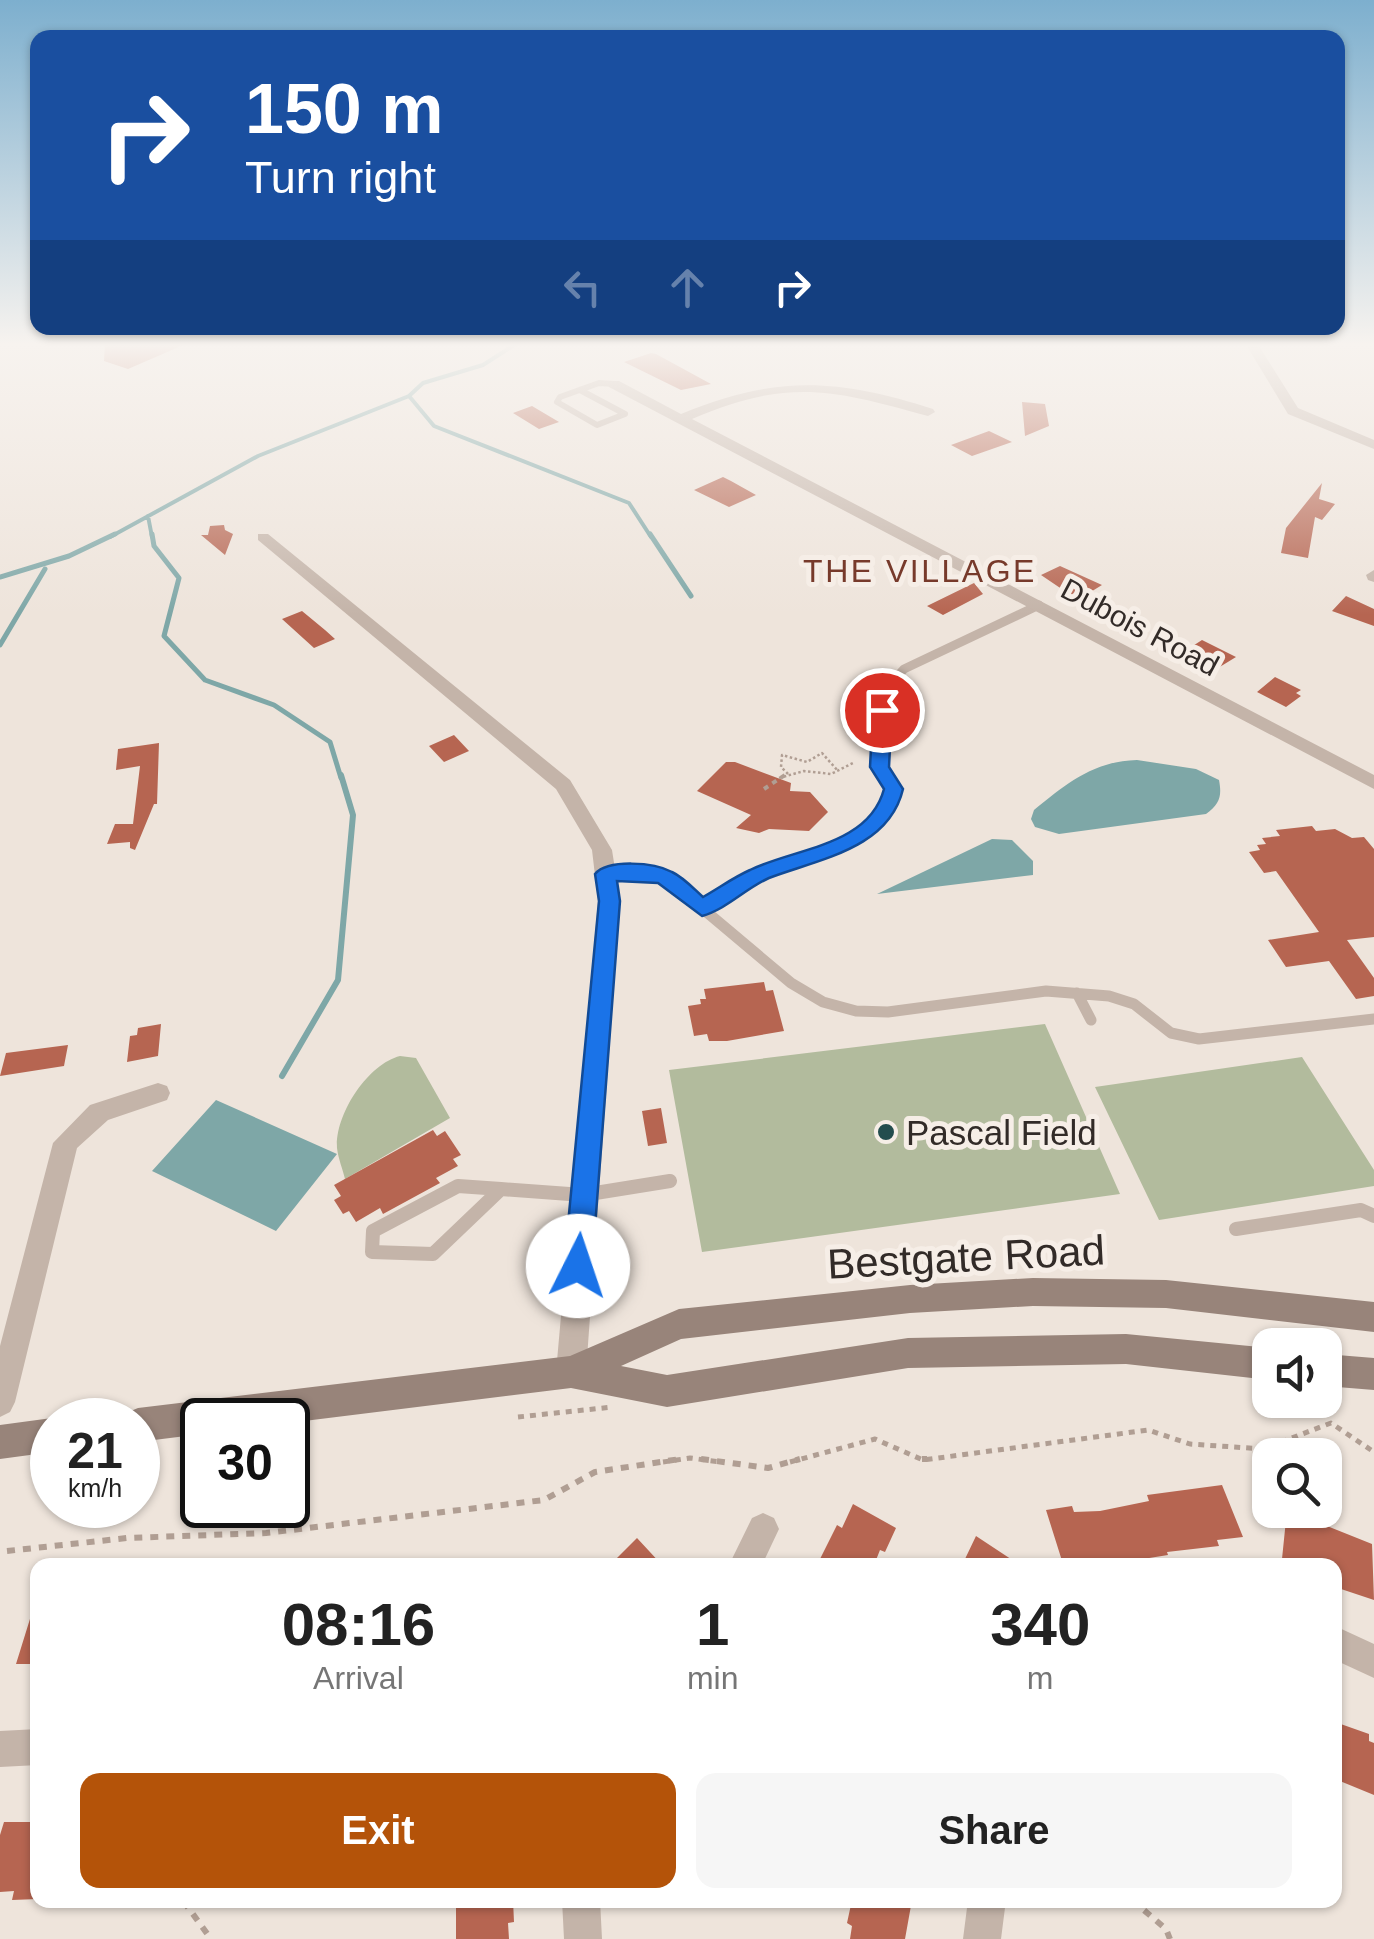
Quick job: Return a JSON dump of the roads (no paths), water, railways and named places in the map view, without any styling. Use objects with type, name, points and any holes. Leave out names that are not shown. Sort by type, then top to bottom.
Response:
[{"type":"main road","name":"Bestgate Road","points":[[160,1422],[572,1372],[679,1324],[910,1299],[1033,1292],[1166,1294],[1374,1317]]},
{"type":"main road","name":"Bestgate Road","points":[[572,1372],[667,1391],[908,1353],[1126,1349],[1252,1362]]},
{"type":"main road","points":[[1342,1371],[1374,1374]]},
{"type":"main road","points":[[0,1442],[30,1438]]},
{"type":"street","name":"Dubois Road","points":[[712,433],[1374,783]]},
{"type":"street","points":[[1347,433],[1374,445]]},
{"type":"street","points":[[262,536],[562,785],[602,850],[610,901],[583,1195],[572,1372]]},
{"type":"street","points":[[0,1402],[66,1144],[99,1112],[158,1093]]},
{"type":"street","points":[[748,1558],[763,1530]]},
{"type":"street","points":[[1342,1646],[1374,1660]]},
{"type":"street","points":[[0,1749],[30,1747]]},
{"type":"street","points":[[581,1908],[583,1939]]},
{"type":"street","points":[[982,1939],[985,1908]]},
{"type":"lane","points":[[702,908],[760,874],[816,858],[859,834],[888,810],[894,789],[880,767],[880,730],[887,688],[904,669],[1039,605]]},
{"type":"lane","points":[[606,874],[641,872],[665,877],[790,983],[823,1002],[856,1011],[888,1012],[1046,991],[1108,996],[1134,1004],[1172,1033],[1198,1039],[1374,1019]]},
{"type":"lane","points":[[1077,993],[1091,1020]]},
{"type":"lane","points":[[501,1189],[434,1254],[372,1252],[373,1231],[458,1186],[501,1189],[583,1195],[670,1180]]},
{"type":"lane","points":[[1236,1229],[1361,1210],[1374,1216]]},
{"type":"water","points":[[1137,760],[1196,769],[1219,780],[1217,803],[1206,814],[1059,834],[1035,827],[1031,819],[1034,810],[1070,783],[1107,764]]},
{"type":"water","points":[[992,839],[1012,840],[1033,861],[1033,875],[877,894]]},
{"type":"water","points":[[216,1100],[337,1154],[276,1231],[152,1171]]},
{"type":"waterway","points":[[148,516],[258,456],[315,433]]},
{"type":"waterway","points":[[453,433],[629,503],[651,537]]},
{"type":"waterway","points":[[110,537],[148,516]]},
{"type":"waterway","points":[[148,516],[152,537]]},
{"type":"waterway","points":[[0,577],[69,556],[115,534]]},
{"type":"waterway","points":[[152,534],[154,546],[179,578],[164,636],[205,680],[274,705],[330,742],[341,778]]},
{"type":"waterway","points":[[650,534],[691,596]]},
{"type":"waterway","points":[[0,645],[45,569]]},
{"type":"waterway","points":[[282,1076],[338,980],[353,815],[341,775]]},
{"type":"place","name":"Pascal Field","points":[[886,1132]]},
{"type":"district","name":"THE VILLAGE","points":[[920,571]]}]
